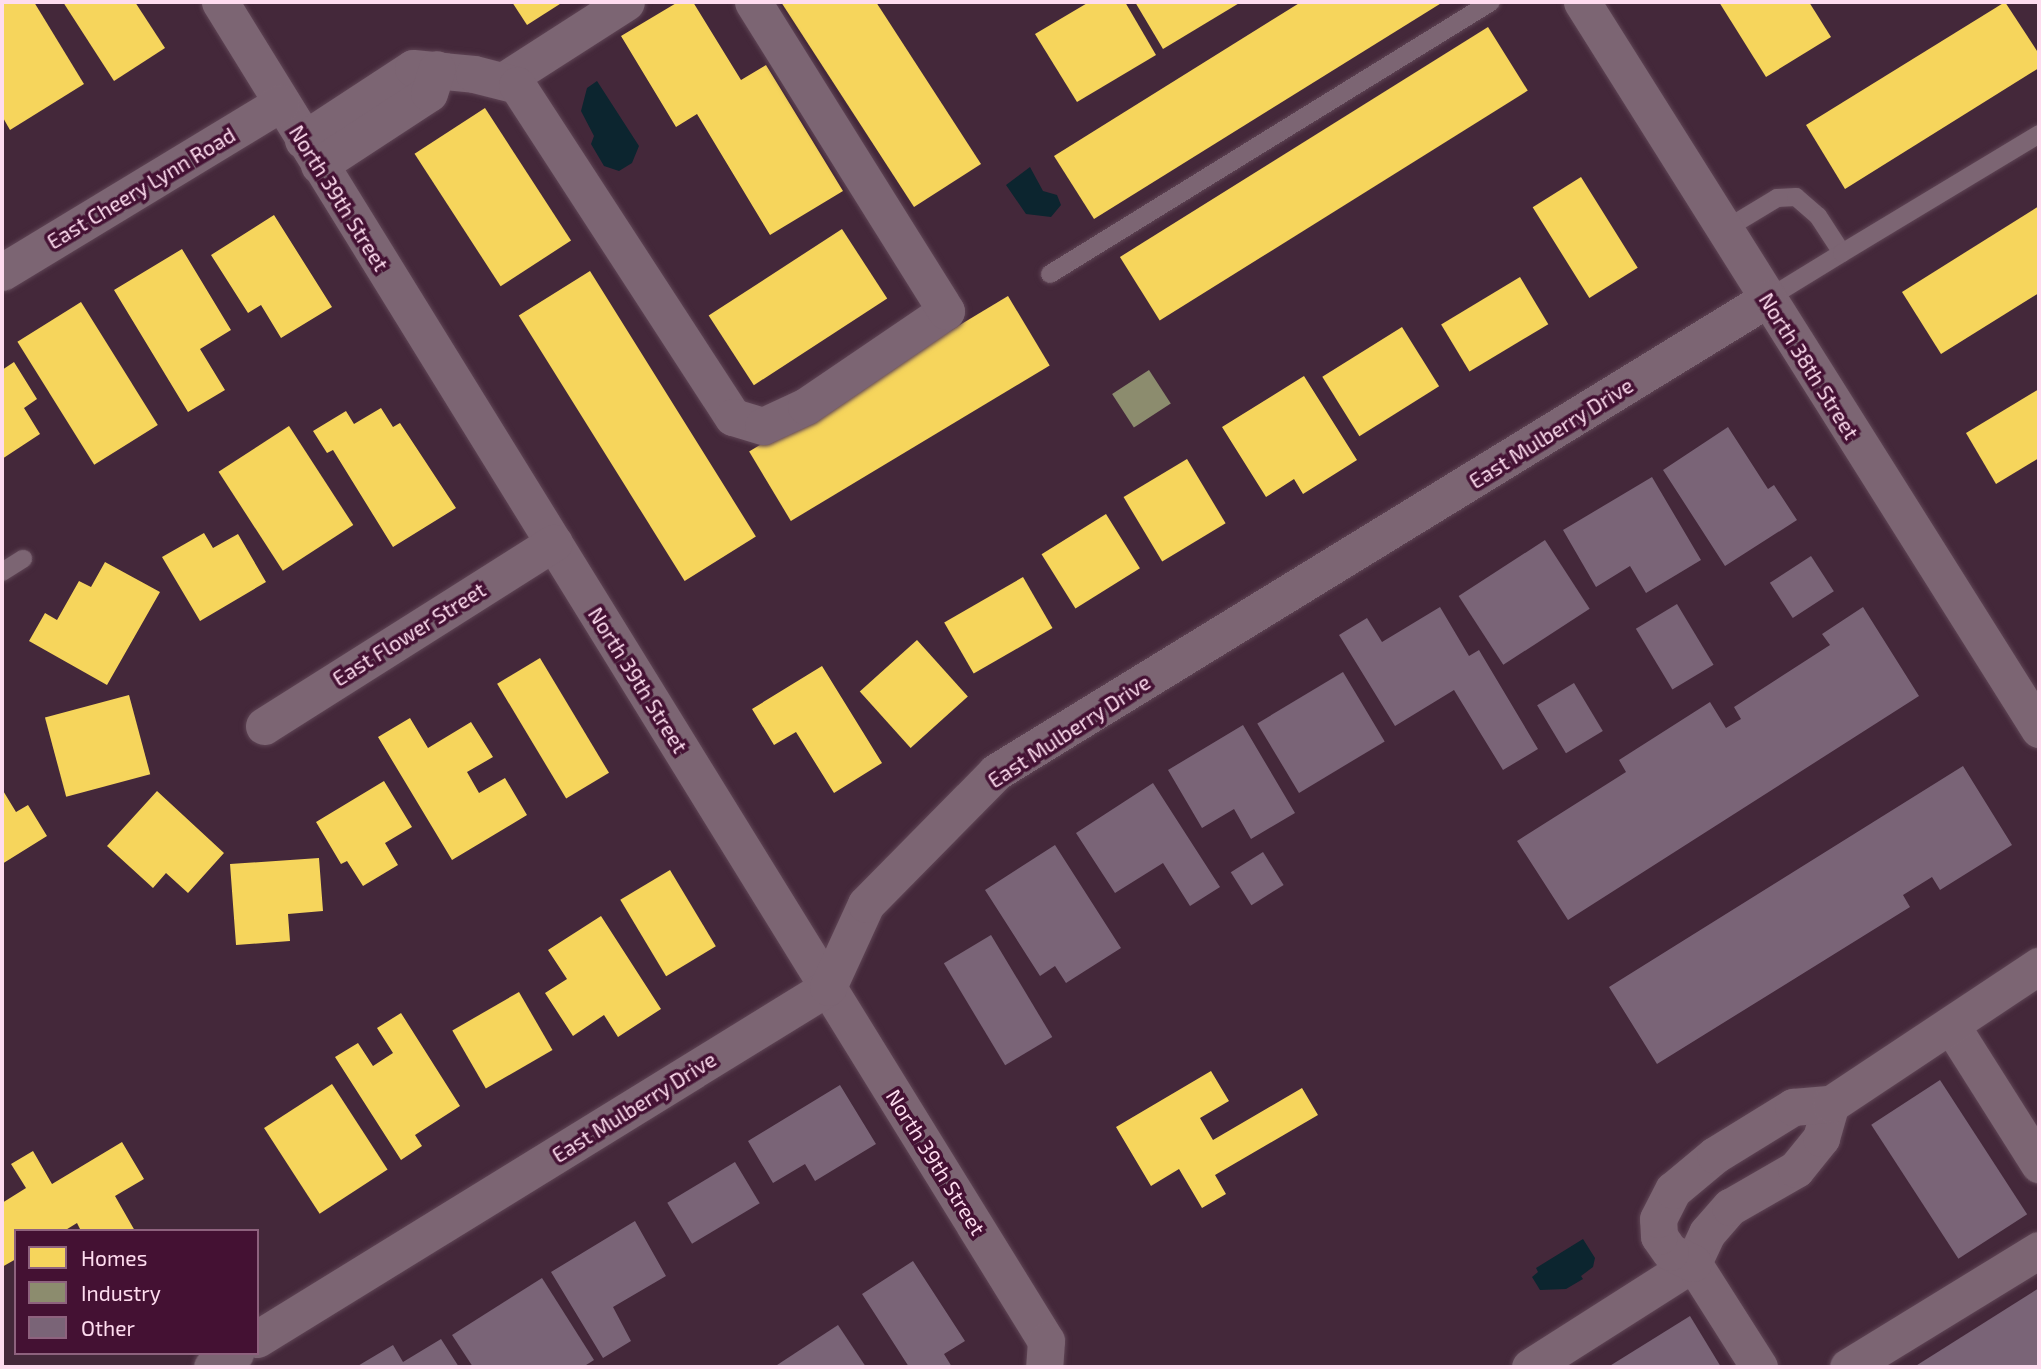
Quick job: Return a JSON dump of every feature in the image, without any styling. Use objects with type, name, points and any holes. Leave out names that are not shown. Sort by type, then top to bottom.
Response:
[{"type":"street","name":"North 39th Street","points":[[220,2],[1046,1341],[1046,1364]]},
{"type":"street","points":[[503,81],[626,2]]},
{"type":"street","points":[[311,153],[413,68],[437,69],[517,85],[733,417],[763,426],[807,406],[946,312],[753,2]]},
{"type":"street","name":"North 38th Street","points":[[1581,2],[2039,729]]},
{"type":"street","name":"East Cheery Lynn Road","points":[[2,272],[281,103]]},
{"type":"street","name":"East Mulberry Drive","points":[[259,1338],[828,987],[866,904],[996,772],[1767,299]]},
{"type":"street","name":"East Flower Street","points":[[264,726],[554,543]]},
{"type":"street","points":[[1759,1367],[1693,1263],[1670,1252],[1659,1236],[1658,1219],[1673,1190],[1702,1166],[1793,1107],[1832,1104],[2039,966]]},
{"type":"street","points":[[1951,1025],[2039,1164]]},
{"type":"street","points":[[1530,1367],[1693,1263],[1707,1233],[1734,1204],[1796,1168],[1821,1138],[1832,1104]]},
{"type":"street","points":[[1702,1166],[1734,1204]]},
{"type":"street","points":[[1848,1367],[2039,1250]]},
{"type":"street","points":[[212,1367],[232,1355]]},
{"type":"lane","points":[[1050,274],[1491,2]]},
{"type":"lane","points":[[1767,299],[2039,134]]},
{"type":"lane","points":[[1724,230],[1777,198],[1796,197],[1818,216],[1842,253]]},
{"type":"lane","points":[[2,572],[23,559]]},
{"type":"water","points":[[597,81],[639,146],[632,163],[619,171],[604,166],[591,144],[594,136],[581,111],[587,88]]},
{"type":"water","points":[[1030,167],[1043,191],[1057,195],[1061,205],[1051,217],[1026,214],[1006,185]]},
{"type":"water","points":[[1583,1239],[1595,1258],[1593,1267],[1581,1276],[1583,1279],[1566,1289],[1540,1290],[1532,1277],[1538,1272],[1536,1268]]},
{"type":"building: Homes","points":[[2,2],[34,2],[84,84],[10,130],[2,116]]},
{"type":"building: Homes","points":[[63,2],[135,2],[165,48],[114,81]]},
{"type":"building: Homes","points":[[512,2],[563,2],[527,25]]},
{"type":"building: Homes","points":[[678,2],[693,2],[741,80],[766,65],[843,191],[770,235],[697,114],[676,127],[621,36]]},
{"type":"building: Homes","points":[[781,2],[876,2],[981,164],[914,207]]},
{"type":"building: Homes","points":[[1089,2],[1125,2],[1156,55],[1077,102],[1035,34]]},
{"type":"building: Homes","points":[[1135,2],[1241,2],[1163,49]]},
{"type":"building: Homes","points":[[1301,2],[1443,2],[1094,219],[1054,156]]},
{"type":"building: Homes","points":[[1719,2],[1809,2],[1831,37],[1766,77]]},
{"type":"building: Homes","points":[[2005,2],[2039,54],[2039,68],[1845,189],[1806,125]]},
{"type":"building: Homes","points":[[1488,27],[1528,91],[1160,321],[1120,257]]},
{"type":"building: Homes","points":[[485,108],[571,241],[501,286],[415,154]]},
{"type":"building: Homes","points":[[1581,177],[1638,268],[1589,298],[1533,207]]},
{"type":"building: Homes","points":[[2039,206],[2039,293],[1941,354],[1902,292]]},
{"type":"building: Homes","points":[[274,215],[332,307],[281,338],[261,305],[248,313],[211,255]]},
{"type":"building: Homes","points":[[842,229],[887,299],[754,385],[709,316]]},
{"type":"building: Homes","points":[[182,249],[231,330],[200,349],[225,390],[188,412],[114,290]]},
{"type":"building: Homes","points":[[590,271],[756,536],[685,581],[519,316]]},
{"type":"building: Homes","points":[[1520,277],[1548,324],[1469,372],[1441,324]]},
{"type":"building: Homes","points":[[1008,296],[1050,365],[791,521],[749,452]]},
{"type":"building: Homes","points":[[81,302],[158,425],[94,465],[17,342]]},
{"type":"building: Homes","points":[[1402,327],[1439,386],[1359,436],[1322,377]]},
{"type":"building: Homes","points":[[14,362],[37,399],[24,408],[40,434],[2,459],[2,370]]},
{"type":"building: Homes","points":[[1304,376],[1357,460],[1303,494],[1294,479],[1266,497],[1222,427]]},
{"type":"building: Homes","points":[[2039,389],[2039,458],[1996,484],[1966,433]]},
{"type":"building: Homes","points":[[381,408],[393,427],[400,423],[456,508],[393,547],[333,450],[327,453],[313,431],[346,411],[354,424]]},
{"type":"building: Homes","points":[[289,426],[353,525],[283,571],[219,472]]},
{"type":"building: Homes","points":[[1187,459],[1226,523],[1162,561],[1124,497]]},
{"type":"building: Homes","points":[[1106,514],[1140,568],[1075,609],[1042,554]]},
{"type":"building: Homes","points":[[204,533],[213,548],[238,534],[266,582],[200,621],[162,557]]},
{"type":"building: Homes","points":[[105,562],[160,592],[107,685],[29,641],[45,613],[57,620],[79,581],[91,587]]},
{"type":"building: Homes","points":[[1023,577],[1052,628],[974,674],[944,622]]},
{"type":"building: Homes","points":[[917,640],[968,696],[911,748],[860,692]]},
{"type":"building: Homes","points":[[540,658],[609,773],[566,799],[497,684]]},
{"type":"building: Homes","points":[[822,666],[882,763],[834,793],[796,732],[774,745],[752,709]]},
{"type":"building: Homes","points":[[129,695],[150,774],[66,797],[45,718]]},
{"type":"building: Homes","points":[[410,718],[428,748],[471,722],[493,757],[467,772],[479,793],[505,778],[527,815],[452,860],[378,737]]},
{"type":"building: Homes","points":[[384,781],[412,827],[385,843],[398,865],[363,886],[347,861],[341,864],[316,822]]},
{"type":"building: Homes","points":[[2,789],[16,812],[28,805],[47,836],[2,864]]},
{"type":"building: Homes","points":[[157,791],[224,853],[188,893],[166,873],[153,888],[107,846]]},
{"type":"building: Homes","points":[[319,858],[323,911],[288,914],[290,941],[236,945],[230,864]]},
{"type":"building: Homes","points":[[670,870],[716,946],[666,976],[620,900]]},
{"type":"building: Homes","points":[[601,916],[661,1009],[618,1037],[604,1015],[573,1036],[545,993],[567,979],[548,950]]},
{"type":"building: Homes","points":[[519,992],[552,1050],[486,1089],[452,1030]]},
{"type":"building: Homes","points":[[401,1013],[460,1106],[415,1135],[422,1146],[401,1160],[335,1057],[358,1043],[373,1066],[393,1053],[377,1028]]},
{"type":"building: Homes","points":[[1211,1071],[1229,1101],[1200,1118],[1213,1140],[1302,1088],[1318,1115],[1215,1175],[1226,1194],[1202,1208],[1179,1169],[1151,1186],[1116,1127]]},
{"type":"building: Homes","points":[[332,1084],[388,1170],[320,1214],[264,1128]]},
{"type":"building: Homes","points":[[122,1142],[144,1179],[115,1196],[134,1229],[80,1229],[77,1223],[67,1229],[14,1229],[14,1260],[2,1267],[2,1203],[26,1188],[11,1164],[33,1151],[52,1184]]},
{"type":"building: Industry","points":[[1149,370],[1171,404],[1134,428],[1112,394]]},
{"type":"building: Other","points":[[1728,427],[1768,489],[1774,485],[1797,520],[1725,566],[1663,470]]},
{"type":"building: Other","points":[[1652,477],[1701,560],[1646,593],[1630,566],[1596,587],[1563,530]]},
{"type":"building: Other","points":[[1545,540],[1590,609],[1503,665],[1459,596]]},
{"type":"building: Other","points":[[1811,556],[1834,591],[1793,618],[1770,583]]},
{"type":"building: Other","points":[[1677,604],[1714,665],[1672,690],[1636,629]]},
{"type":"building: Other","points":[[1440,607],[1469,656],[1479,650],[1538,749],[1503,770],[1454,690],[1395,726],[1339,635],[1367,618],[1382,642]]},
{"type":"building: Other","points":[[1863,607],[1919,696],[1568,920],[1517,841],[1626,772],[1619,760],[1710,702],[1726,728],[1741,719],[1734,707],[1830,645],[1822,634]]},
{"type":"building: Other","points":[[1343,672],[1385,741],[1299,793],[1257,724]]},
{"type":"building: Other","points":[[1574,683],[1603,731],[1566,753],[1537,705]]},
{"type":"building: Other","points":[[1243,725],[1295,813],[1251,839],[1234,809],[1202,828],[1168,770]]},
{"type":"building: Other","points":[[1963,766],[2012,845],[1940,890],[1932,877],[1903,895],[1910,907],[1657,1064],[1609,987]]},
{"type":"building: Other","points":[[1153,783],[1220,887],[1190,906],[1163,863],[1115,893],[1076,833]]},
{"type":"building: Other","points":[[1055,845],[1121,948],[1066,983],[1055,966],[1040,976],[985,890]]},
{"type":"building: Other","points":[[1263,852],[1284,885],[1251,905],[1231,872]]},
{"type":"building: Other","points":[[991,935],[1052,1037],[1005,1065],[944,963]]},
{"type":"building: Other","points":[[1940,1080],[2027,1214],[1958,1259],[1871,1125]]},
{"type":"building: Other","points":[[840,1085],[876,1144],[815,1181],[805,1164],[773,1183],[748,1141]]},
{"type":"building: Other","points":[[735,1162],[760,1203],[692,1244],[667,1203]]},
{"type":"building: Other","points":[[635,1221],[666,1276],[613,1307],[631,1341],[603,1358],[551,1272]]},
{"type":"building: Other","points":[[913,1261],[965,1341],[944,1354],[952,1367],[909,1367],[862,1294]]},
{"type":"building: Other","points":[[542,1278],[594,1360],[583,1367],[473,1367],[452,1335]]},
{"type":"building: Other","points":[[2039,1288],[2039,1367],[1914,1367]]},
{"type":"building: Other","points":[[1690,1316],[1721,1367],[1608,1367]]},
{"type":"building: Other","points":[[838,1325],[866,1367],[774,1367]]},
{"type":"building: Other","points":[[441,1339],[459,1367],[356,1367],[393,1345],[403,1362]]}]
